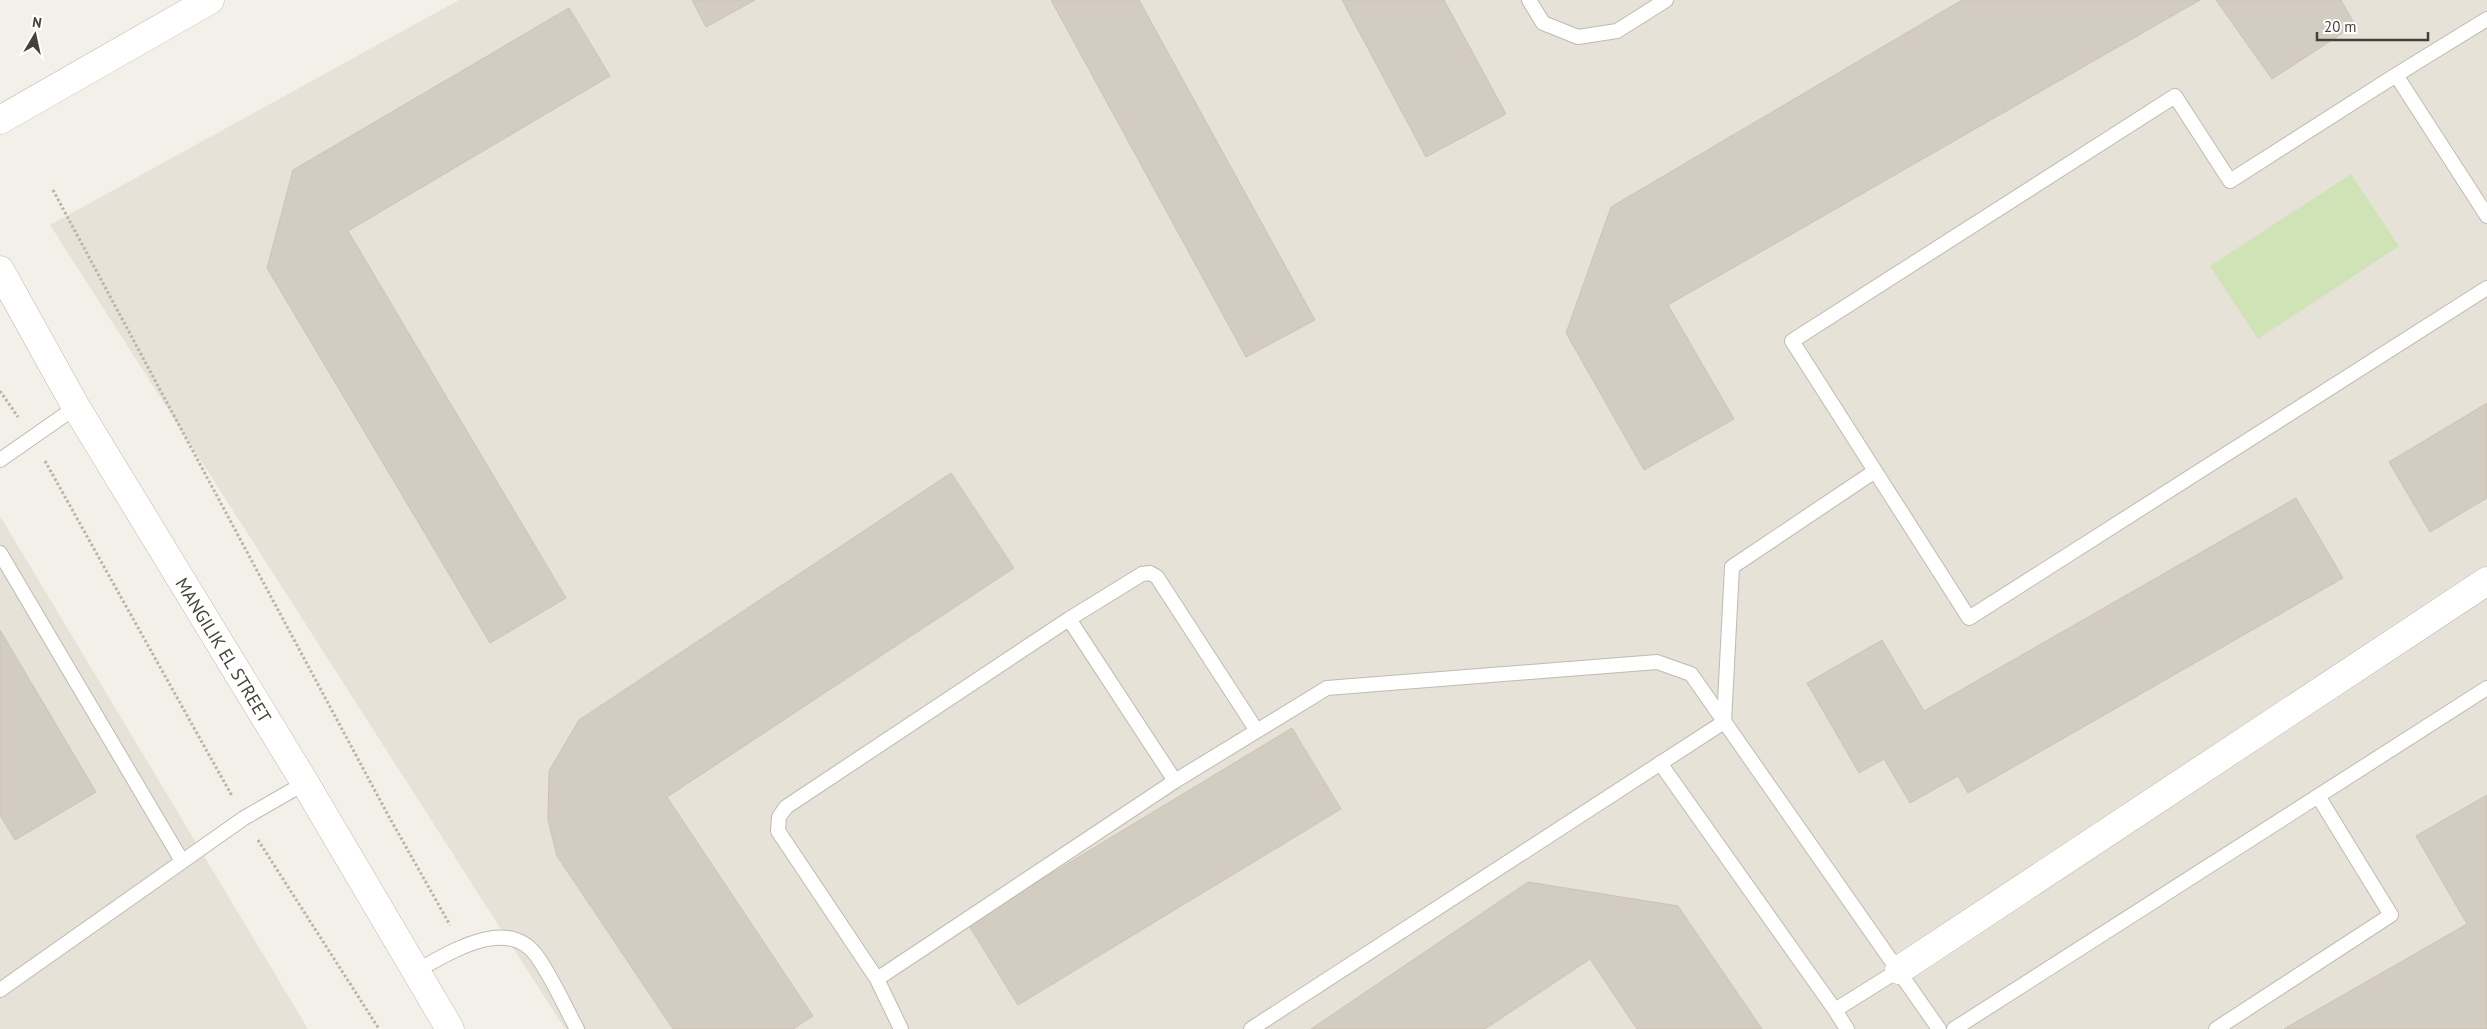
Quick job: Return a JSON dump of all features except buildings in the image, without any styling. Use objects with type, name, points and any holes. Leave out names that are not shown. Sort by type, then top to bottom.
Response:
[{"type":"street","points":[[0,120],[210,0]]},
{"type":"street","name":"MANGILIK EL STREET","points":[[0,270],[76,407],[305,783],[450,1029]]},
{"type":"street","points":[[1899,970],[2487,581]]},
{"type":"lane","points":[[1529,0],[1543,23],[1578,37],[1617,31],[1666,0]]},
{"type":"lane","points":[[2487,19],[2230,181],[2175,96],[1792,341],[1969,618],[2487,288]]},
{"type":"lane","points":[[2396,75],[2487,216]]},
{"type":"lane","points":[[0,460],[76,407]]},
{"type":"lane","points":[[1724,722],[1732,567],[1875,471]]},
{"type":"lane","points":[[0,552],[182,861]]},
{"type":"lane","points":[[901,1029],[877,979],[778,831],[779,817],[786,807],[1069,619],[1142,574],[1150,573],[1158,577],[1257,731]]},
{"type":"lane","points":[[1069,619],[1175,781]]},
{"type":"lane","points":[[877,979],[1175,781],[1327,688],[1656,662],[1691,674],[1939,1029]]},
{"type":"lane","points":[[1954,1029],[2487,688]]},
{"type":"lane","points":[[1251,1029],[1724,722]]},
{"type":"lane","points":[[1660,764],[1847,1029]]},
{"type":"lane","points":[[0,990],[244,818],[305,783]]},
{"type":"lane","points":[[2216,1029],[2391,915],[2318,796]]},
{"type":"lane","points":[[416,972],[462,947],[499,936],[517,941],[536,954],[577,1029]]},
{"type":"lane","points":[[1834,1010],[1899,970]]},
{"type":"path","points":[[54,190],[388,815],[462,947]]},
{"type":"path","points":[[0,391],[32,437],[244,818],[379,1029]]},
{"type":"shaded area","points":[[459,0],[2487,0],[2487,1029],[565,1029],[50,225]]},
{"type":"shaded area","points":[[0,516],[308,1029],[0,1029]]},
{"type":"green space","points":[[2351,174],[2399,246],[2258,339],[2210,266]]}]
